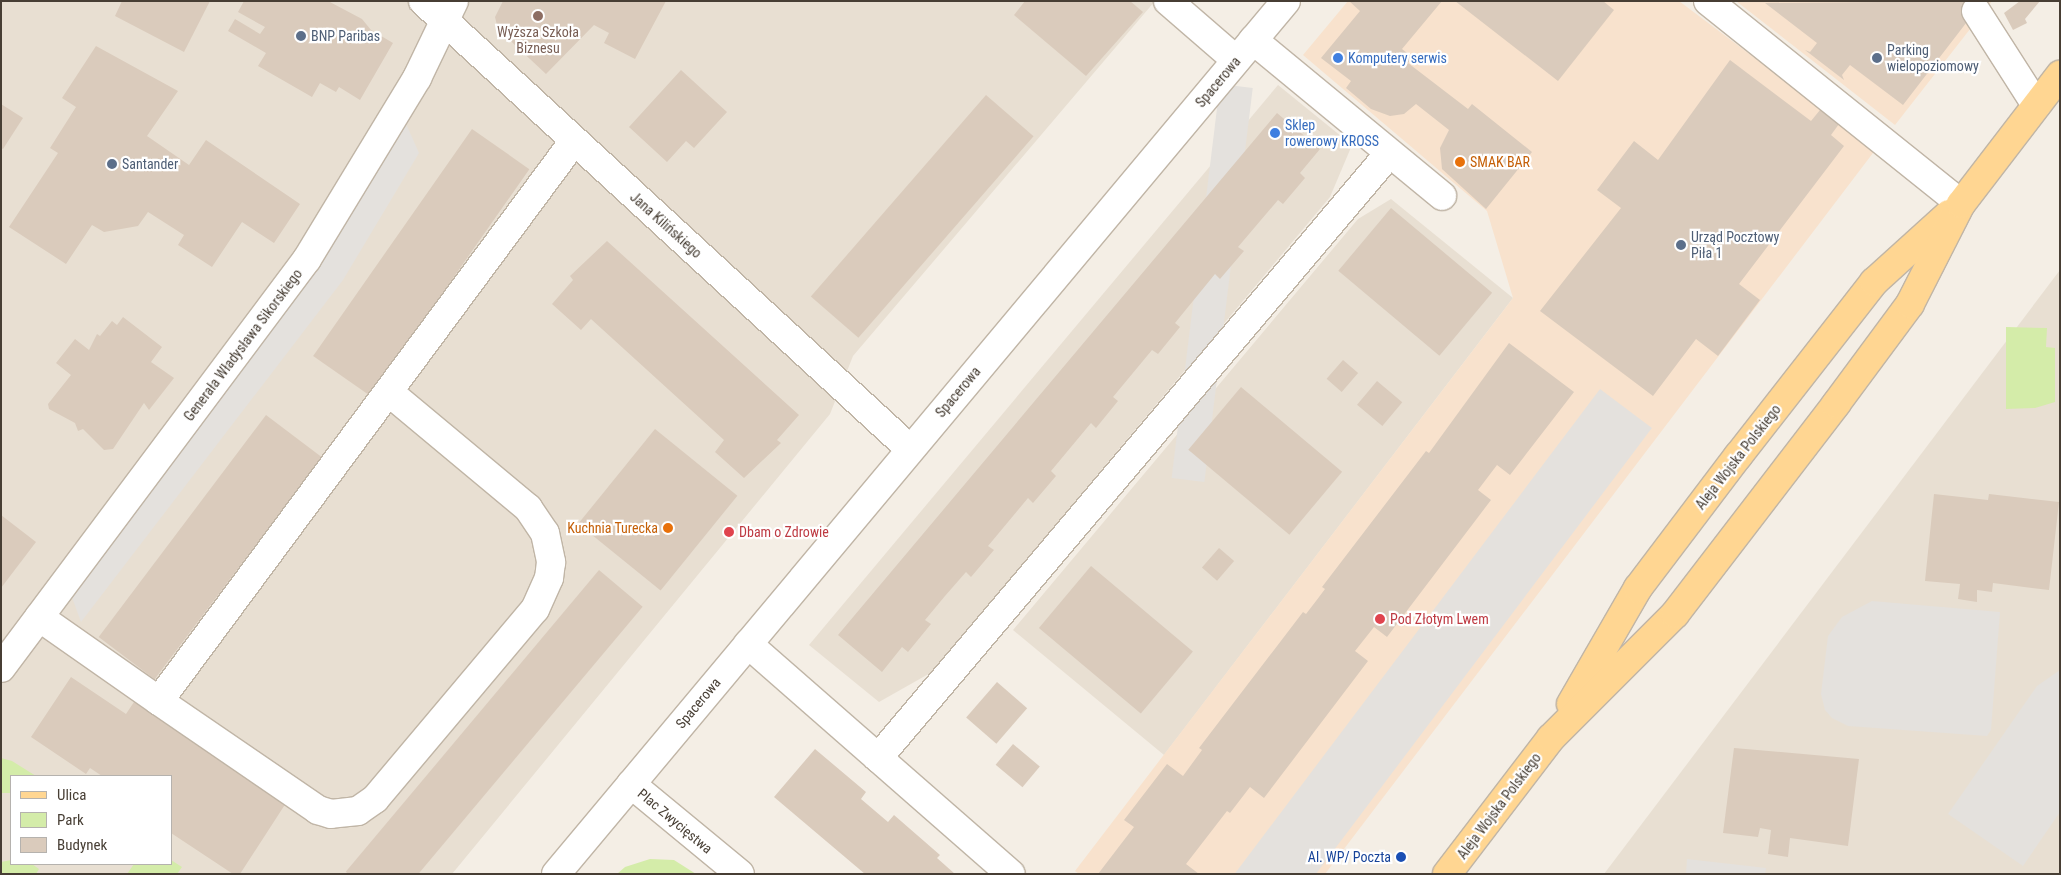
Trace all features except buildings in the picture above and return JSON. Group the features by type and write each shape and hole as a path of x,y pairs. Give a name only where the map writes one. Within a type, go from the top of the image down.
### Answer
{"main road":[{"name":"Aleja Wojska Polskiego","path":"1551,738 1675,614 1910,304 1961,204 2060,75"},
{"name":"Aleja Wojska Polskiego","path":"1447,874 1551,738 1638,588 1738,456 1874,282 1961,204"}],"street":[{"name":"Jana Kilińskiego","path":"423,1 449,12 574,141 910,449"},
{"path":"1168,1 1244,50 1442,196"},
{"name":"Spacerowa","path":"630,784 1286,1"},
{"path":"1712,2 1961,204"},
{"path":"1976,11 2036,105"},
{"name":"Generała Władysława Sikorskiego","path":"1,668 307,258 417,78 449,12"},
{"path":"159,701 390,393 574,141"},
{"path":"878,758 1388,155"},
{"path":"39,617 318,810 349,814 374,800 535,609 543,596 551,562 545,533 538,520 390,393"},
{"path":"748,644 1011,874"},
{"name":"Plac Zwycięstwa","path":"556,874 630,784 740,874"}],"shaded area":[{"path":"1,1 1155,1 853,356 830,414 452,874 1,874"},
{"path":"1348,1 1679,1 1876,149 1325,874 1079,874 1075,871 1513,298 1487,211 1303,55"},
{"name":"Parking wielopoziomowy","path":"1736,1 1992,1 1895,125"},
{"path":"1220,84 1253,88 1204,482 1172,478"},
{"path":"1278,85 1352,145 1330,197 932,672 879,702 809,645"},
{"path":"399,108 419,153 343,280 81,622 66,581"},
{"path":"1391,199 1513,298 1164,755 1013,630 1358,219"},
{"path":"2060,270 2060,874 1604,874"},
{"path":"1600,389 1652,428 1316,874 1235,874"},
{"path":"1872,601 2000,612 1991,730 1987,736 1848,726 1832,718 1825,710 1821,694 1828,636 1842,617"},
{"path":"2060,670 2060,812 2023,866 1948,814 2037,686"},
{"path":"1687,859 1766,868 1765,874 1686,874"}],"green space":[{"path":"2006,327 2047,328 2046,347 2055,348 2055,402 2035,408 2006,409"},
{"path":"1,758 12,761 34,775 10,775 10,793 1,793"},
{"path":"650,859 674,860 696,874 617,874 625,867"},
{"path":"10,860 10,865 33,865 39,869 36,874 1,874 1,862"},
{"path":"172,861 182,867 177,874 127,874 133,865 172,865"}],"place":[{"name":"Wyższa Szkoła Biznesu","path":"538,16"},
{"name":"BNP Paribas","path":"301,36"},
{"name":"Komputery serwis","path":"1338,58"},
{"name":"Parking wielopoziomowy","path":"1877,58"},
{"name":"Sklep rowerowy KROSS","path":"1275,133"},
{"name":"SMAK BAR","path":"1460,162"},
{"name":"Santander","path":"112,164"},
{"name":"Urząd Pocztowy Piła 1","path":"1681,245"},
{"name":"Kuchnia Turecka","path":"668,528"},
{"name":"Dbam o Zdrowie","path":"729,532"},
{"name":"Pod Złotym Lwem","path":"1380,619"},
{"name":"Al. WP/ Poczta","path":"1401,857"}]}
